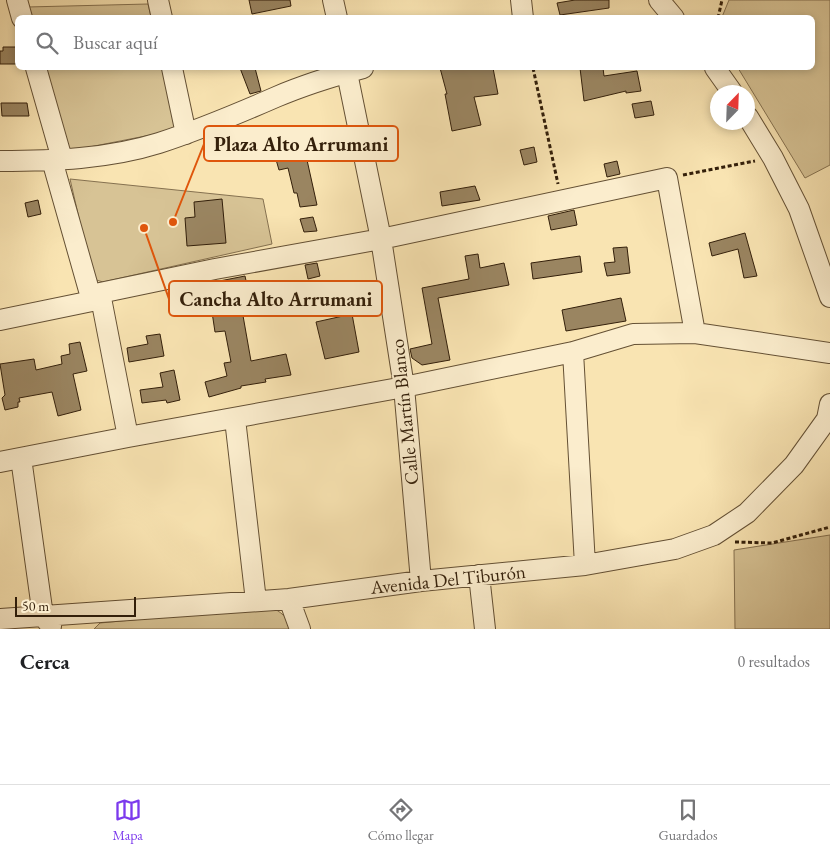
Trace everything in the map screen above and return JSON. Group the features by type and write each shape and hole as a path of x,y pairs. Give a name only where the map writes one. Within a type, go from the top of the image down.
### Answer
{"street":[{"path":"17,0 21,15"},
{"path":"158,0 161,15"},
{"path":"333,0 336,15"},
{"path":"521,0 523,15"},
{"path":"659,0 672,15"},
{"path":"36,70 57,160 96,297 128,437"},
{"path":"172,70 186,134"},
{"path":"0,161 96,157 157,144 226,120 277,97 349,70"},
{"name":"Calle Martín Blanco","path":"352,70 382,239 404,387 421,581"},
{"path":"716,70 727,85"},
{"path":"755,128 773,158 799,209 830,297"},
{"path":"0,320 215,269 382,239 668,178 695,333"},
{"path":"0,462 404,387 573,352 632,334 695,333 830,353"},
{"path":"573,352 585,564"},
{"name":"Avenida Del Tiburón","path":"0,619 49,623 288,599 421,581 585,564 676,548 714,535 747,513 794,466 826,419 830,404"},
{"path":"235,419 256,601"},
{"path":"21,458 49,623"},
{"path":"479,576 485,629"},
{"path":"288,599 300,629"}],"path":[{"path":"719,15 722,0"},
{"path":"533,70 562,200"},
{"path":"668,178 773,158"},
{"path":"714,535 728,542 772,543 830,527"}],"shaded area":[{"path":"729,0 830,0 830,165 805,178 755,96 755,85 748,85 739,70 815,70 815,15 723,15"},
{"path":"148,4 151,15 29,15 27,7"},
{"path":"43,70 162,70 176,130 64,152"},
{"path":"70,179 263,199 272,244 103,282 93,279"},
{"path":"830,535 830,629 735,629 734,550"},
{"path":"270,607 284,615 291,629 94,629 100,623"}],"building":[{"path":"249,0 290,0 291,6 252,14"},
{"path":"575,0 609,0 609,8 560,15 557,3"},
{"path":"3,47 15,47 15,64 0,64 0,51 3,51"},
{"path":"241,70 256,70 261,91 250,94"},
{"path":"441,70 493,70 498,94 474,97 481,125 452,131 445,94 447,94"},
{"path":"580,70 603,70 604,76 637,71 641,91 626,93 626,91 584,101"},
{"path":"651,101 654,115 635,118 632,104"},
{"path":"1,103 27,103 29,116 2,116"},
{"path":"534,147 537,162 524,165 520,150"},
{"path":"305,151 317,205 300,207 297,193 294,193 288,168 279,170 275,156"},
{"path":"617,161 620,174 607,177 604,164"},
{"path":"475,186 480,200 442,206 440,192"},
{"path":"222,199 226,243 187,246 185,218 195,217 194,202"},
{"path":"38,200 41,214 28,217 25,203"},
{"path":"574,210 577,225 551,230 548,216"},
{"path":"313,217 317,231 304,232 300,219"},
{"path":"745,233 757,276 744,278 738,249 712,256 709,243"},
{"path":"627,247 630,273 607,276 604,263 615,262 613,248"},
{"path":"478,254 480,268 504,263 509,285 438,298 450,360 422,365 412,358 410,349 432,344 422,288 469,279 465,256"},
{"path":"580,256 582,272 533,279 531,263"},
{"path":"317,263 320,276 308,279 305,265"},
{"path":"245,276 252,308 242,310 251,361 286,354 291,375 265,379 266,382 241,386 241,388 209,397 205,382 227,376 224,363 231,362 225,331 215,332 212,312 205,298 192,302 189,287"},
{"path":"621,298 626,321 566,331 562,310"},
{"path":"352,314 359,352 325,359 316,322"},
{"path":"160,334 164,356 129,362 127,348 148,344 146,336"},
{"path":"80,342 87,371 73,374 81,410 58,416 52,392 19,398 18,407 5,410 2,398 5,395 0,364 34,359 36,370 62,364 61,356 70,354 69,344"},
{"path":"174,370 180,400 167,403 166,400 142,403 140,390 163,387 160,373"}],"place":[{"name":"Plaza Alto Arrumani","path":"173,222"},
{"name":"Cancha Alto Arrumani","path":"144,228"}]}
